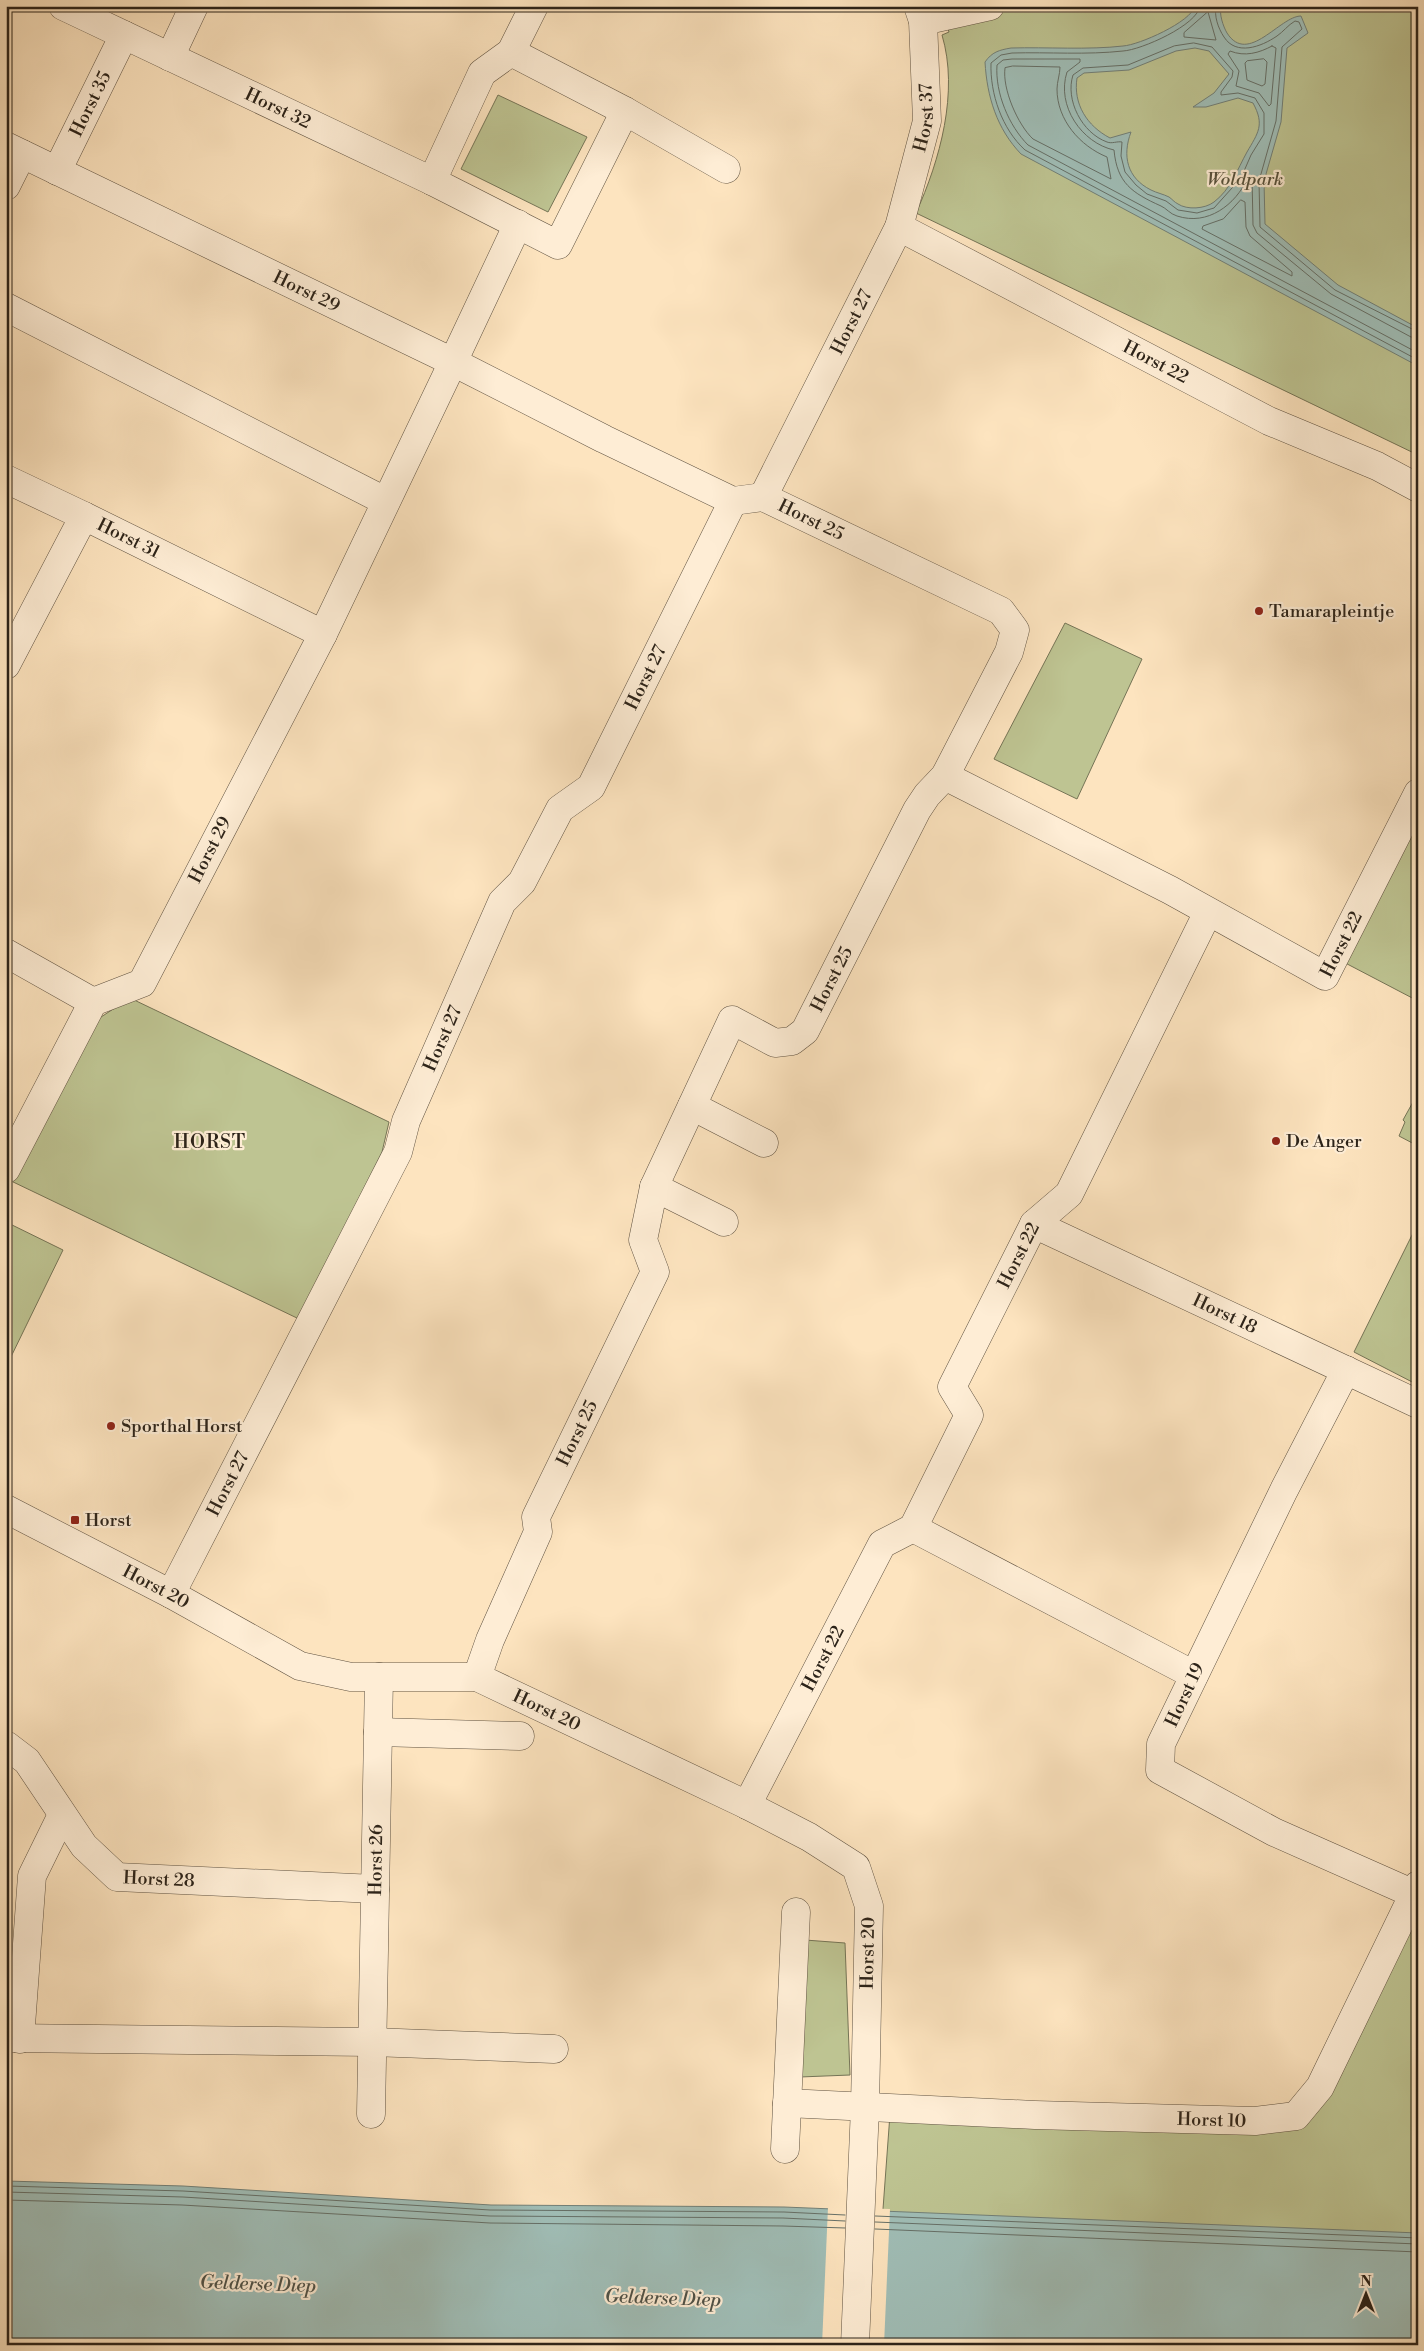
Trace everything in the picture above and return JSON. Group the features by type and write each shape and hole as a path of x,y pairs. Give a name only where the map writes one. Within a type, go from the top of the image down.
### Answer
{"street":[{"name":"Horst 32","path":"63,6 432,181 558,245 626,111"},
{"path":"170,57 194,6"},
{"path":"432,181 482,73 511,52 534,6"},
{"path":"921,14 990,6"},
{"name":"Horst 37","path":"899,226 927,121 921,14"},
{"name":"Horst 35","path":"57,171 124,35"},
{"path":"511,52 626,111 726,169"},
{"path":"6,186 14,150"},
{"name":"Horst 29","path":"14,150 452,362 323,634 142,983 93,1002"},
{"path":"518,224 452,362 604,439 733,501"},
{"name":"Horst 22","path":"899,226 1269,421 1377,466 1418,488"},
{"name":"Horst 27","path":"763,497 899,226"},
{"path":"6,308 386,501"},
{"path":"6,479 84,516"},
{"name":"Horst 25","path":"477,1677 490,1640 538,1532 536,1517 655,1272 643,1240 654,1187 732,1020 774,1043 792,1041 805,1031 917,810 927,795 946,776 1009,652 1015,630 1001,611 763,497 733,501"},
{"name":"Horst 27","path":"171,1594 398,1152 406,1122 502,902 522,882 560,809 591,787 733,501"},
{"name":"Horst 31","path":"6,665 84,516 323,634"},
{"name":"Horst 22","path":"946,776 1170,890 1325,976 1418,793"},
{"name":"Horst 22","path":"747,1805 882,1544 913,1528 969,1415 952,1387 1034,1224 1069,1194 1208,912"},
{"path":"6,953 93,1002 6,1169"},
{"path":"692,1106 764,1143"},
{"path":"654,1187 724,1222"},
{"name":"Horst 18","path":"1034,1224 1418,1404"},
{"name":"Horst 19","path":"1346,1370 1284,1490 1161,1744 1160,1770 1274,1832 1416,1890"},
{"name":"Horst 20","path":"6,1510 171,1594 300,1666 351,1677 477,1677 747,1805 809,1837 856,1867 870,1906 865,2107 855,2345"},
{"path":"913,1528 1194,1675"},
{"name":"Horst 26","path":"371,2114 380,1677"},
{"name":"Horst 20","path":"378,1732 520,1736"},
{"name":"Horst 28","path":"6,1745 27,1761 84,1846 117,1876 376,1888"},
{"path":"62,1814 32,1876 13,2039 372,2042 554,2049"},
{"name":"Horst 10","path":"865,2107 1255,2121 1296,2116 1320,2086 1416,1890"},
{"path":"786,2149 796,1912"},
{"path":"787,2103 865,2107"}],"green space":[{"name":"Woldpark","path":"941,6 1418,6 1418,455 916,213 933,171 948,102 947,57 942,35 949,32"},
{"path":"498,95 587,137 548,212 461,169"},
{"path":"1065,623 1142,659 1077,799 994,759"},
{"path":"1418,800 1418,1001 1330,955"},
{"path":"130,998 389,1122 382,1152 299,1319 9,1180 98,1019"},
{"path":"1418,1093 1418,1146 1399,1136 1405,1122 1403,1120"},
{"path":"6,1222 63,1250 7,1365 6,1365"},
{"path":"1418,1223 1418,1385 1354,1352"},
{"path":"1418,1900 1418,2345 873,2345 890,2114 1301,2123"},
{"path":"805,1940 845,1943 850,2075 800,2077"}],"water":[{"path":"1195,6 1221,6 1222,20 1227,33 1235,42 1244,44 1254,42 1293,18 1301,16 1308,33 1287,48 1281,122 1264,181 1265,224 1338,285 1418,328 1418,366 1021,154 1006,134 995,112 988,88 985,62 993,54 1011,48 1096,48 1131,45 1164,32 1191,12","holes":["1195,48 1209,51 1229,74 1214,93 1193,107 1206,107 1238,98 1253,103 1259,117 1259,129 1233,179 1220,197 1210,204 1191,208 1182,206 1169,197 1151,190 1136,179 1127,158 1128,141 1131,132 1110,138 1088,121 1077,97 1077,78 1084,73 1129,70 1176,51"]},
{"name":"Gelderse Diep","path":"6,2181 183,2186 491,2205 784,2207 1418,2233 1418,2345 6,2345"}],"pier":[{"path":"828,2207 890,2209 884,2345 822,2345"}],"place":[{"name":"Tamarapleintje","path":"1259,611"},
{"name":"De Anger","path":"1276,1141"},
{"name":"Sporthal Horst","path":"111,1426"},
{"name":"Horst","path":"75,1520"}],"district":[{"name":"HORST","path":"210,1142"}]}
